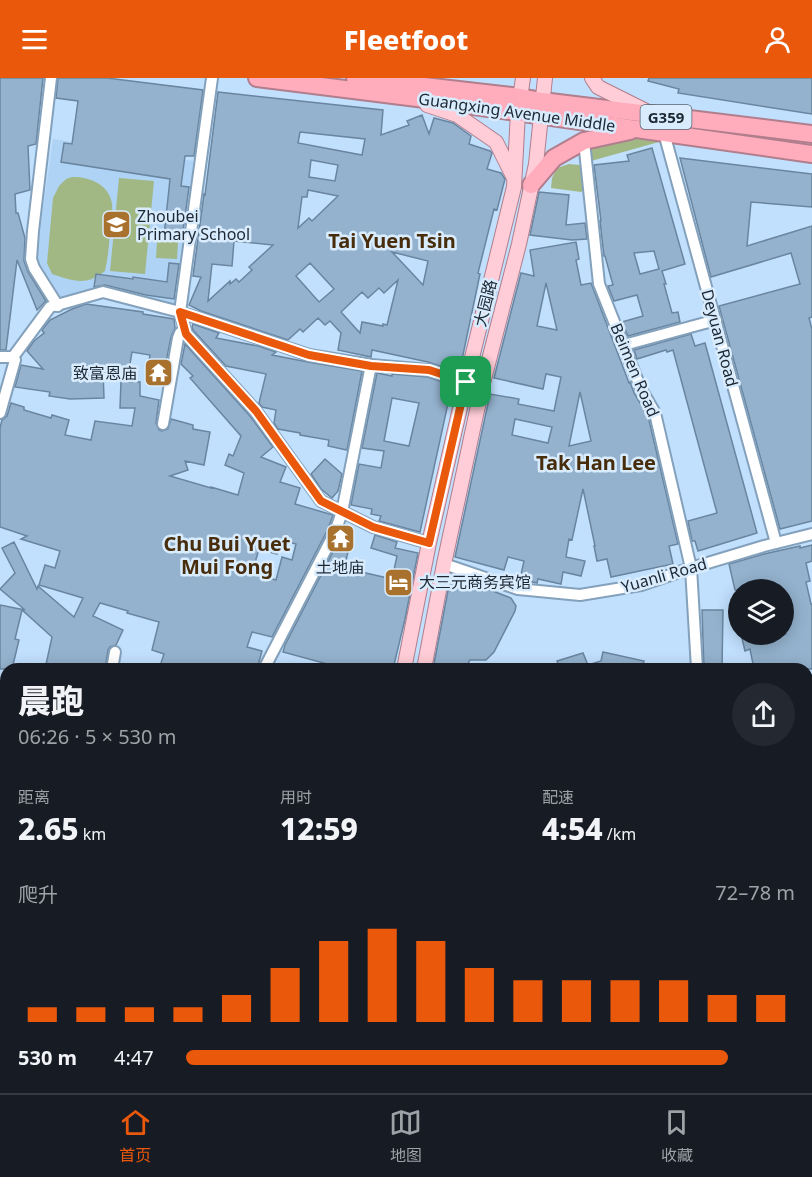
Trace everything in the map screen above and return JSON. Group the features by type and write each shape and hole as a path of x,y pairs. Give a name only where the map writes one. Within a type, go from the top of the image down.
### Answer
{"highway":[{"name":"Guangxing Avenue Middle","path":"257,78 397,89 541,108 656,116 812,134"},
{"name":"Guangxing Avenue Middle","path":"355,78 397,89"},
{"path":"397,89 430,78"},
{"name":"Guangxing Avenue Middle","path":"541,108 640,129 812,154"},
{"path":"531,185 555,158 584,141 640,129"}],"main road":[{"name":"大园路","path":"405,663 429,543 514,187 523,78"},
{"name":"大园路","path":"425,663 482,387 519,244 536,164 545,78"},
{"path":"592,78 598,87 656,116"},
{"path":"397,89 457,115 496,142 514,178"}],"street":[{"path":"51,78 31,259 34,268 58,306"},
{"path":"212,78 180,312 186,334 256,411 321,501 373,527 429,543"},
{"name":"Deyuan Road","path":"664,133 776,543"},
{"name":"Beimen Road","path":"584,141 599,284 641,388 655,413 691,568 698,663"},
{"path":"13,357 50,308 103,292 180,312 309,355 371,366 429,370 466,382"},
{"path":"624,345 716,320"},
{"path":"163,424 178,338 185,330"},
{"path":"0,357 13,357"},
{"path":"0,413 15,360 13,357"},
{"path":"267,663 335,532 342,512 371,366"},
{"name":"Yuanli Road","path":"444,564 518,590 580,595 641,585 691,568 812,534"},
{"path":"113,663 115,652"}],"shaded area":[{"name":"Zhoubei Primary School","path":"53,139 200,162 180,312 103,292 58,306 34,268"}],"green space":[{"path":"640,131 658,135 659,142 591,161 588,144"},
{"path":"569,164 580,165 585,170 586,189 581,192 551,188 552,178 557,168"},
{"path":"72,177 85,178 98,183 107,192 112,204 105,271 94,278 82,281 52,274 47,263 53,198 59,186"},
{"path":"119,178 154,181 145,274 110,271"},
{"path":"157,241 178,242 177,259 156,258"}],"building":[{"path":"0,78 43,78 36,144 28,146 30,190 15,194 16,213 18,213 25,238 24,261 46,301 37,310 17,260 6,350 0,350"},
{"path":"58,78 107,78 203,90 194,156 185,156 181,186 189,187 182,238 164,236 170,179 61,162 64,143 72,144 78,101 56,98"},
{"path":"649,78 812,78 812,114 678,93 679,89 648,81"},
{"path":"218,92 383,110 381,135 409,125 407,121 422,115 429,134 434,118 453,123 471,136 469,144 492,153 487,169 501,173 505,179 497,210 494,209 478,273 480,274 460,369 456,368 455,371 428,362 372,350 371,357 338,350 341,333 330,321 325,325 318,318 303,332 300,329 288,340 189,305 201,277 193,276","holes":["300,132 365,139 362,155 298,143","311,160 338,165 335,181 309,177","308,190 338,196 312,221 309,218 298,228 302,197 307,197","234,241 273,245 249,267 252,270 239,282 236,279 230,284 230,281 208,301 212,264 232,266","392,252 428,261 423,285 409,270","310,263 334,289 319,302 296,276","398,280 387,325 362,322 360,333 341,312 362,292 368,298 379,288 384,293"]},
{"path":"652,148 685,264 662,271 672,313 678,312 680,322 628,336 622,322 643,316 637,295 614,301 608,286 613,285 604,256 594,165 629,161 627,155","holes":["654,251 659,269 640,274 634,253"]},
{"path":"680,158 812,174 812,207 751,202 747,246 812,226 812,317 809,318 812,329 812,521 780,529 719,306 800,284 791,253 711,277"},
{"path":"539,192 569,195 566,225 585,223 587,239 572,240 530,235"},
{"path":"576,242 579,259 576,260 581,285 591,283 629,383 648,416 678,544 669,546 673,564 611,577 607,559 597,561 583,489 566,557 585,561 581,576 563,572 561,584 538,579 537,583 520,579 524,561 508,557 504,570 455,557 490,394 519,399 518,404 554,411 561,377 546,374 543,389 494,378 521,273 534,276 530,250","holes":["546,283 557,330 537,326","580,392 591,441 569,446","515,419 552,427 548,443 512,435"]},
{"path":"169,263 179,264 174,299 105,285 94,287 96,274 167,282"},
{"path":"86,304 174,319 175,328 166,362 164,361 161,379 146,377 150,355 132,352 128,376 103,372 104,398 70,399 49,396 50,392 15,387 21,365 43,369 27,351 44,333 42,330 50,320"},
{"path":"193,324 219,333 216,338 276,352 272,355 362,371 347,450 328,446 329,440 278,429 274,423 276,410 262,407 259,403 266,374 226,366 193,330"},
{"path":"691,334 695,346 705,343 757,533 698,551 695,541 692,541 688,521 717,513 673,350 637,359 634,350"},
{"path":"185,344 250,416 273,447 261,457 286,467 280,482 300,488 295,504 333,515 272,637 252,632 247,647 262,651 259,663 161,663 164,654 152,650 159,622 100,603 93,616 123,630 116,645 108,650 106,663 46,663 52,637 22,610 15,639 19,640 13,663 0,663 0,605 25,610 0,589 15,573 2,548 14,542 37,589 38,586 74,617 83,598 39,585 45,565 55,568 60,551 21,539 27,536 0,527 0,428 11,403 24,407 24,410 51,418 52,415 69,420 65,435 91,440 95,421 132,426 135,408 120,408 121,381 140,382 140,396 159,400 156,423 159,430 168,429 171,419 193,425 193,429 210,432 204,465 185,461 188,470 170,476 238,495 244,473 225,465 229,454 233,456 241,436 190,378 193,376 181,364","holes":["281,540 296,544 292,560 282,557 276,580 252,573 259,549 277,554"]},
{"path":"377,373 392,376 392,374 428,377 452,385 420,532 379,521 381,516 371,514 372,509 351,505 359,464 381,468 384,451 362,448","holes":["392,398 419,403 409,446 384,441"]},
{"path":"325,459 342,474 338,491 332,498 321,489 311,474"},
{"path":"375,535 397,542 395,548 418,553 394,663 324,663 283,652 335,548 348,552 344,568 392,579 397,556 371,548"},
{"path":"812,545 812,561 806,563 810,581 806,582 812,604 812,663 753,663 750,649 745,651 744,645 794,645 794,579 732,579 729,564 800,546 800,548"},
{"path":"451,575 511,598 516,606 515,611 494,652 486,660 470,660 468,663 434,663"},
{"path":"702,610 723,610 722,663 704,663"},
{"path":"603,652 644,661 644,663 594,663 601,661"},
{"path":"583,653 587,663 558,663 557,661"}],"place":[{"name":"Zhoubei Primary School","path":"116,225"},
{"name":"致富恩庙","path":"158,373"},
{"name":"土地庙","path":"340,539"},
{"name":"大三元商务宾馆","path":"398,582"}],"district":[{"name":"Tai Yuen Tsin","path":"392,240"},
{"name":"Tak Han Lee","path":"596,462"},
{"name":"Chu Bui Yuet Mui Fong","path":"227,554"}],"route":[{"path":"180,312 309,355 371,366 429,370 466,382 429,543 373,527 321,501 256,411 186,334 180,312"}]}
